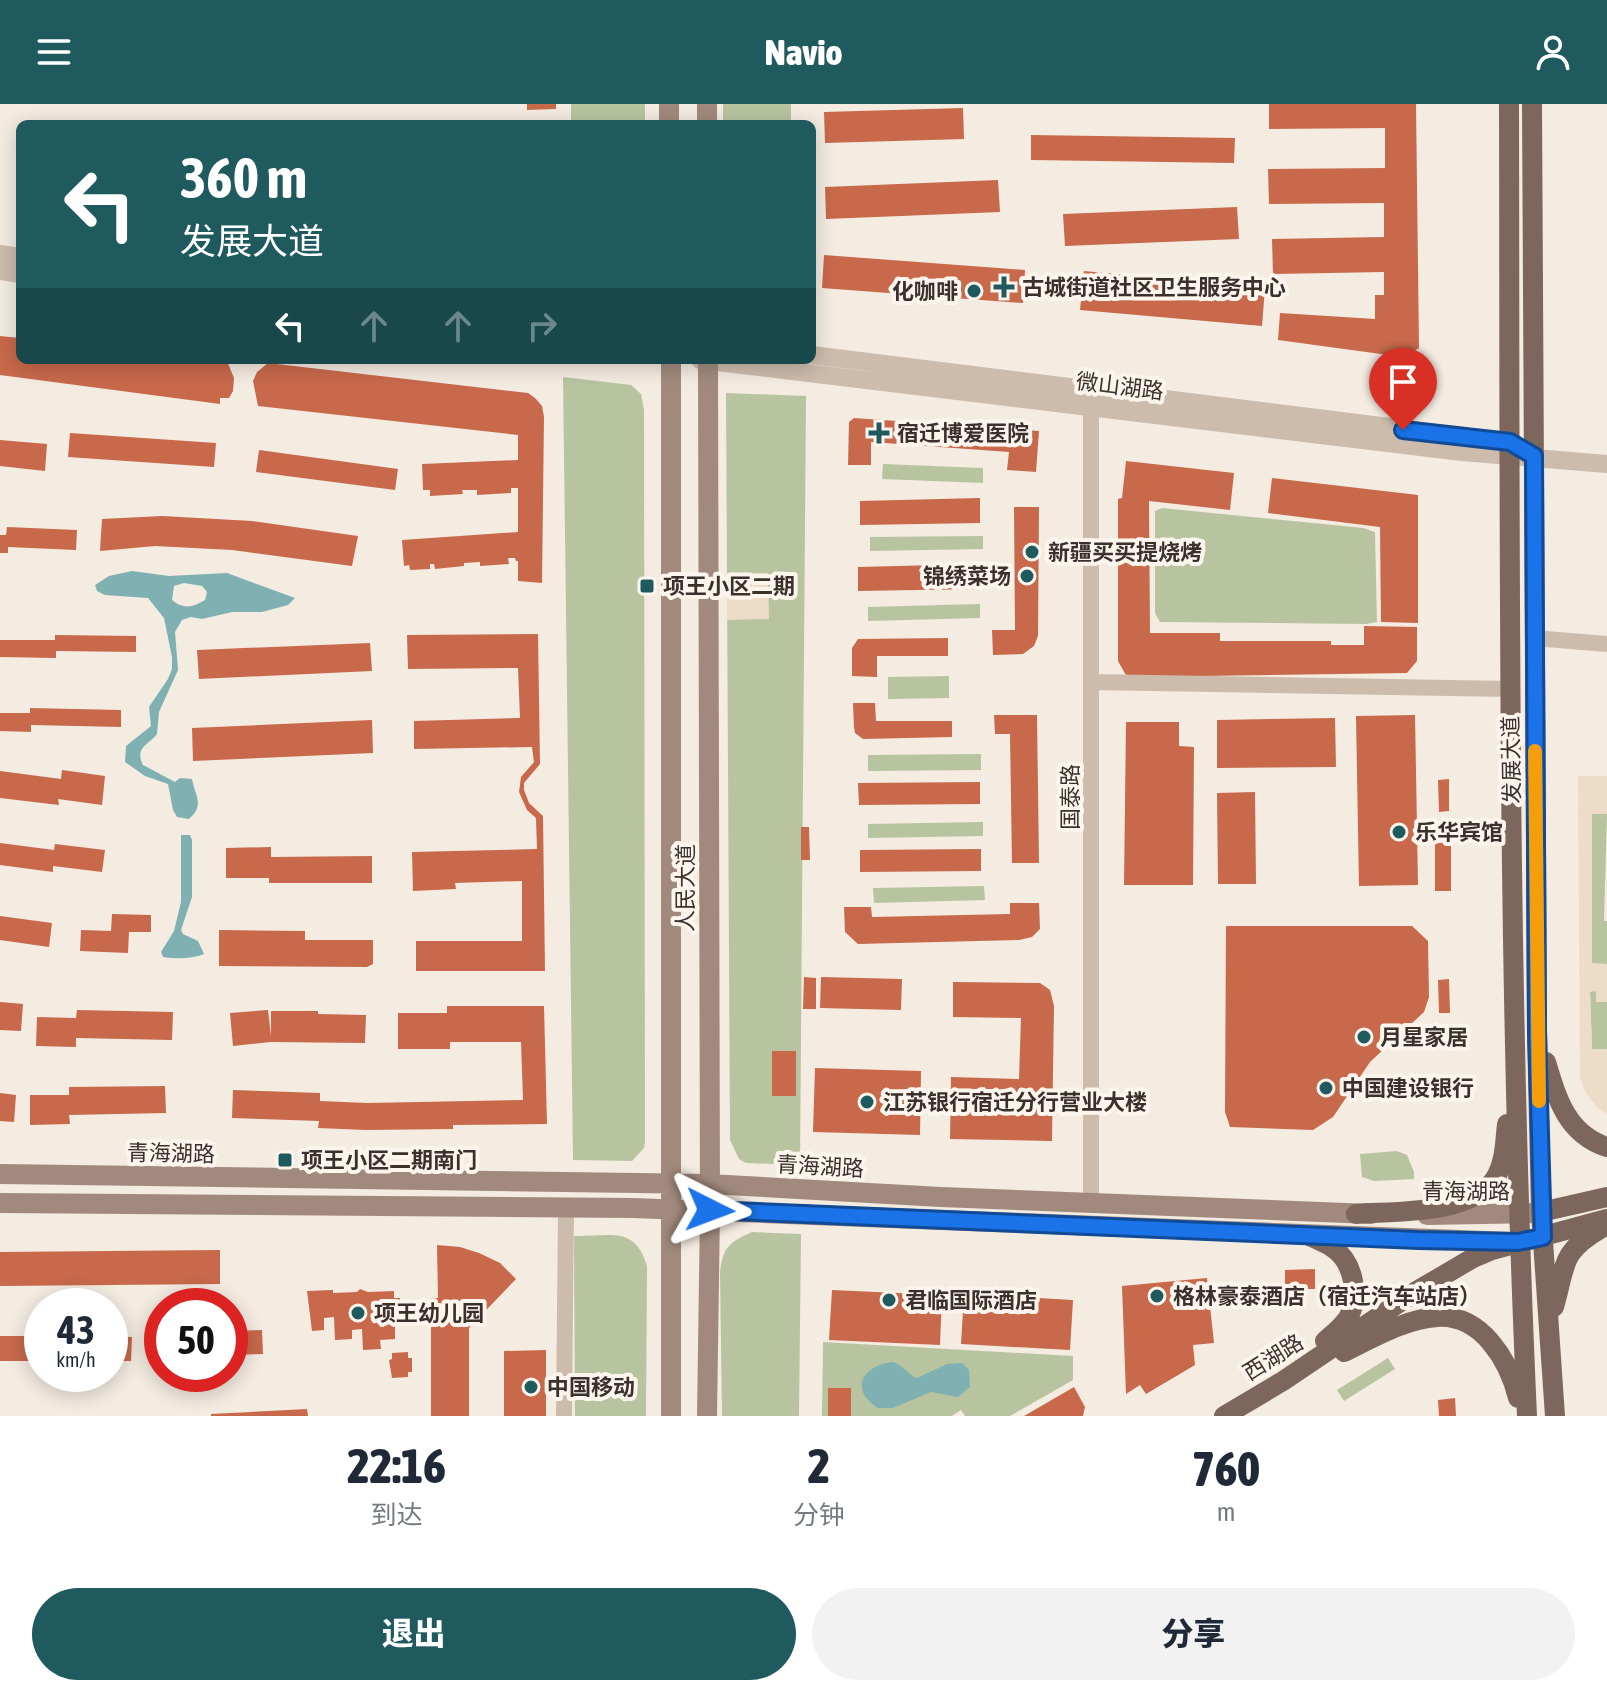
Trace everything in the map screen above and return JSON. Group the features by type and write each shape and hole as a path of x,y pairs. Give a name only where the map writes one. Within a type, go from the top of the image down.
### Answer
{"main road":[{"name":"发展大道","path":"1509,104 1510,689 1518,1242 1524,1416"},
{"name":"发展大道","path":"1532,104 1537,1031 1541,1212 1555,1416"},
{"name":"人民大道","path":"671,364 671,1416"},
{"name":"人民大道","path":"707,1416 710,1210 708,364"},
{"path":"1356,1214 1450,1205 1478,1195 1494,1181 1501,1164 1507,1125 1515,1029"},
{"path":"1537,1031 1556,1095 1570,1122 1584,1137 1607,1147"},
{"name":"青海湖路","path":"0,1174 709,1184 1356,1214 1541,1212"},
{"path":"0,1203 710,1210 1518,1242 1541,1212 1607,1197"},
{"path":"1550,1323 1570,1253 1579,1241 1607,1222"},
{"name":"西湖路","path":"1224,1416 1283,1381 1448,1271 1492,1250 1607,1222"},
{"path":"1283,1381 1345,1322 1354,1303 1353,1282 1345,1258 1333,1247 1310,1236"},
{"path":"1283,1381 1391,1330 1417,1320 1440,1316 1462,1322 1484,1335 1499,1351 1510,1371 1524,1416"}],"street":[{"name":"微山湖路","path":"816,356 1091,398"},
{"name":"微山湖路","path":"748,364 1091,398 1510,448 1534,456 1607,464"},
{"name":"国泰路","path":"1091,398 1091,1204"},
{"path":"1534,638 1607,644"},
{"path":"1092,682 1510,689"},
{"path":"564,1416 566,1207"}],"green space":[{"path":"571,104 645,104 645,120 571,120"},
{"path":"723,104 791,104 791,120 723,120"},
{"path":"563,377 631,385 641,394 644,410 645,1142 644,1148 632,1161 573,1160"},
{"path":"726,393 806,396 800,1165 746,1163 739,1159 730,1140"},
{"path":"883,464 983,468 983,483 882,479"},
{"path":"1162,508 1363,528 1375,532 1377,622 1160,622 1155,613 1155,511"},
{"path":"983,536 983,549 870,551 870,537"},
{"path":"980,604 980,618 868,621 868,607"},
{"path":"949,676 949,698 888,699 888,677"},
{"path":"981,754 981,770 868,771 868,755"},
{"path":"1592,814 1607,814 1604,921 1607,921 1607,964 1592,964"},
{"path":"983,822 983,836 868,838 868,824"},
{"path":"984,886 985,900 874,903 873,888"},
{"path":"1590,991 1596,991 1596,1002 1607,1002 1607,1049 1592,1049"},
{"path":"1397,1151 1407,1155 1414,1179 1374,1181 1362,1177 1360,1154"},
{"path":"752,1232 801,1234 799,1416 722,1416 721,1264 728,1247"},
{"path":"574,1236 620,1236 636,1244 642,1253 647,1266 646,1416 575,1416"},
{"path":"823,1342 1073,1356 1073,1380 1010,1416 965,1416 961,1410 952,1416 822,1416"},
{"path":"1388,1358 1395,1369 1344,1401 1337,1390"}],"shaded area":[{"path":"727,573 768,573 769,619 727,620"},
{"path":"1578,776 1607,776 1607,814 1592,814 1592,963 1607,964 1607,1002 1596,1002 1596,991 1590,992 1592,1049 1607,1049 1607,1114 1586,1093 1580,1078"}],"water":[{"path":"132,571 169,576 227,573 295,598 288,605 262,612 232,612 202,619 191,617 182,620 175,632 178,670 159,712 157,734 140,754 143,765 175,782 180,778 192,779 198,805 189,819 177,817 168,784 145,776 125,762 126,746 151,726 149,707 168,679 172,657 164,618 148,598 105,595 97,591 95,585 109,576","holes":["184,583 202,586 207,592 205,600 201,602 185,606 172,600 174,586"]},
{"path":"181,835 190,835 192,840 192,897 181,930 198,941 204,954 168,958 163,957 161,952 174,931 181,902"},
{"path":"892,1362 917,1378 947,1364 962,1363 969,1370 970,1387 958,1397 931,1392 893,1408 878,1408 864,1394 863,1380 873,1368"}],"building":[{"path":"527,104 556,104 556,109 527,110"},
{"path":"1269,104 1416,104 1419,348 1403,357 1278,340 1280,313 1375,319 1375,295 1384,295 1384,272 1273,274 1272,239 1384,237 1384,203 1269,204 1268,169 1385,168 1385,128 1269,129"},
{"path":"963,108 964,139 825,143 824,112"},
{"path":"1031,135 1235,138 1234,163 1031,160"},
{"path":"998,180 1000,212 826,219 825,187"},
{"path":"1237,207 1239,239 1065,246 1063,214"},
{"path":"824,255 1025,270 1023,303 822,288"},
{"path":"1084,271 1265,288 1262,326 1080,310"},
{"path":"0,336 16,338 16,364 228,364 234,378 233,391 229,398 220,398 220,404 0,375"},
{"path":"267,364 277,364 528,393 535,398 542,406 544,417 542,583 518,581 518,561 515,558 508,558 509,564 480,566 480,562 464,563 464,566 435,569 434,564 430,564 430,569 410,570 409,565 404,566 402,540 518,532 518,488 511,488 511,493 477,495 477,490 462,490 463,494 430,496 430,490 423,490 422,464 518,460 518,435 258,406 253,381 257,372"},
{"path":"854,418 1039,431 1036,472 1007,470 1009,452 871,442 871,465 848,465 849,422"},
{"path":"70,433 216,443 214,467 68,457"},
{"path":"0,440 47,444 45,471 0,466"},
{"path":"259,450 398,469 395,490 256,472"},
{"path":"1126,461 1234,473 1230,510 1149,501 1150,633 1220,633 1220,641 1331,641 1331,645 1364,645 1364,626 1417,627 1417,661 1407,673 1127,677 1118,661 1118,499 1122,498"},
{"path":"1272,478 1418,495 1418,623 1381,622 1380,527 1268,513"},
{"path":"980,498 980,523 860,525 860,501"},
{"path":"1014,507 1039,507 1038,636 1034,646 1023,654 993,655 992,630 1015,630"},
{"path":"162,516 252,521 358,536 352,566 232,550 155,546 100,551 102,519"},
{"path":"7,527 77,530 76,550 8,547 8,553 0,553 0,535 6,535"},
{"path":"978,564 978,589 858,591 858,567"},
{"path":"538,634 540,764 524,783 524,790 529,803 543,816 545,971 416,971 416,941 522,941 522,881 455,883 456,889 413,891 412,852 537,849 536,818 527,810 519,792 521,777 534,762 532,747 414,749 414,721 520,718 518,668 408,669 407,635"},
{"path":"55,635 136,636 136,652 56,651 56,658 0,657 0,640 55,640"},
{"path":"948,638 948,656 877,656 877,677 852,676 852,648 858,639"},
{"path":"370,643 372,671 199,679 197,650"},
{"path":"853,703 875,703 876,721 952,721 952,737 863,739 855,733"},
{"path":"30,708 121,710 121,727 31,725 31,732 0,731 0,713 30,713"},
{"path":"994,715 1037,715 1039,863 1012,863 1010,734 995,734"},
{"path":"1415,715 1418,885 1359,886 1356,716"},
{"path":"1335,718 1336,767 1217,768 1217,720"},
{"path":"372,720 373,753 193,761 192,728"},
{"path":"1126,722 1179,722 1179,746 1194,747 1193,885 1124,885"},
{"path":"62,770 105,776 102,805 58,799 59,805 0,798 0,771 61,779"},
{"path":"1449,779 1449,811 1439,812 1438,780"},
{"path":"980,782 980,804 859,805 858,783"},
{"path":"1255,792 1256,884 1218,884 1217,793"},
{"path":"801,827 809,827 810,860 801,860"},
{"path":"0,843 54,850 55,844 105,850 102,872 53,866 53,872 0,865"},
{"path":"1435,843 1451,843 1451,891 1435,891"},
{"path":"271,847 271,857 372,856 372,883 269,883 269,878 226,878 226,848"},
{"path":"981,849 981,871 860,872 860,850"},
{"path":"1010,903 1039,903 1040,929 1032,937 1019,940 858,944 845,932 844,907 871,907 872,917 1010,914"},
{"path":"112,914 151,915 151,932 129,932 128,953 80,951 81,930 111,931"},
{"path":"0,916 52,923 49,947 0,940"},
{"path":"1226,926 1412,926 1428,941 1429,997 1424,1012 1370,1062 1333,1117 1313,1130 1230,1127 1225,1112"},
{"path":"219,930 305,931 305,940 373,940 373,964 367,967 219,966"},
{"path":"804,977 816,978 816,1009 803,1009"},
{"path":"821,977 902,979 901,1010 820,1008"},
{"path":"1449,979 1450,1013 1439,1013 1438,980"},
{"path":"953,982 1040,983 1050,990 1054,1006 1052,1141 950,1139 951,1077 1019,1079 1021,1018 953,1017"},
{"path":"0,1002 23,1004 21,1031 0,1030"},
{"path":"447,1006 544,1006 547,1124 366,1130 318,1128 319,1121 232,1118 233,1090 320,1093 320,1101 367,1103 523,1100 521,1042 450,1042 450,1049 398,1049 398,1013 447,1013"},
{"path":"77,1010 173,1012 172,1040 76,1038 76,1047 36,1046 37,1017 76,1018"},
{"path":"268,1010 271,1036 271,1011 366,1015 365,1043 271,1042 233,1046 230,1013"},
{"path":"772,1051 796,1051 796,1096 772,1096"},
{"name":"江苏银行宿迁分行营业大楼","path":"815,1068 921,1071 920,1135 813,1132"},
{"path":"165,1086 166,1113 69,1115 70,1124 30,1125 30,1095 69,1095 69,1087"},
{"path":"0,1093 16,1095 14,1122 0,1121"},
{"path":"437,1245 479,1253 500,1263 516,1279 469,1328 469,1416 431,1416 431,1298 438,1298"},
{"path":"220,1250 220,1284 0,1286 0,1252"},
{"path":"1315,1269 1315,1289 1285,1289 1285,1270"},
{"path":"1207,1278 1214,1343 1193,1345 1195,1365 1146,1394 1140,1385 1126,1394 1122,1286"},
{"path":"360,1289 368,1292 394,1291 394,1298 400,1298 401,1321 395,1321 395,1339 380,1340 381,1349 363,1350 362,1329 352,1330 352,1339 335,1340 334,1317 324,1318 324,1330 312,1331 307,1291 333,1290 333,1293 357,1292"},
{"path":"832,1290 942,1295 940,1345 829,1340"},
{"path":"964,1294 1073,1300 1070,1350 961,1344"},
{"path":"248,1330 262,1330 263,1354 248,1354"},
{"path":"0,1336 24,1336 24,1361 0,1361"},
{"path":"128,1337 132,1337 131,1361 128,1361"},
{"path":"546,1350 546,1416 504,1416 504,1351"},
{"path":"408,1352 408,1358 412,1358 412,1372 408,1372 408,1377 392,1378 389,1360 392,1353"},
{"path":"1074,1387 1085,1407 1083,1416 1024,1416"},
{"path":"828,1388 851,1388 851,1416 828,1416"},
{"path":"1455,1398 1456,1416 1439,1416 1438,1400"},
{"path":"307,1409 308,1416 211,1416 211,1414"}],"slow traffic":[{"path":"1535,751 1539,1101"}],"place":[{"name":"古城街道社区卫生服务中心","path":"1004,287"},
{"name":"化咖啡","path":"974,291"},
{"name":"宿迁博爱医院","path":"879,433"},
{"name":"新疆买买提烧烤","path":"1032,552"},
{"name":"锦绣菜场","path":"1027,576"},
{"name":"项王小区二期","path":"647,586"},
{"name":"乐华宾馆","path":"1399,832"},
{"name":"月星家居","path":"1364,1037"},
{"name":"中国建设银行","path":"1326,1088"},
{"name":"江苏银行宿迁分行营业大楼","path":"867,1102"},
{"name":"项王小区二期南门","path":"285,1160"},
{"name":"格林豪泰酒店（宿迁汽车站店）","path":"1157,1296"},
{"name":"君临国际酒店","path":"889,1300"},
{"name":"项王幼儿园","path":"358,1313"},
{"name":"中国移动","path":"531,1387"}],"route":[{"path":"710,1210 1418,1240 1518,1242 1543,1237 1537,1031 1534,456 1510,442 1403,430"}]}
